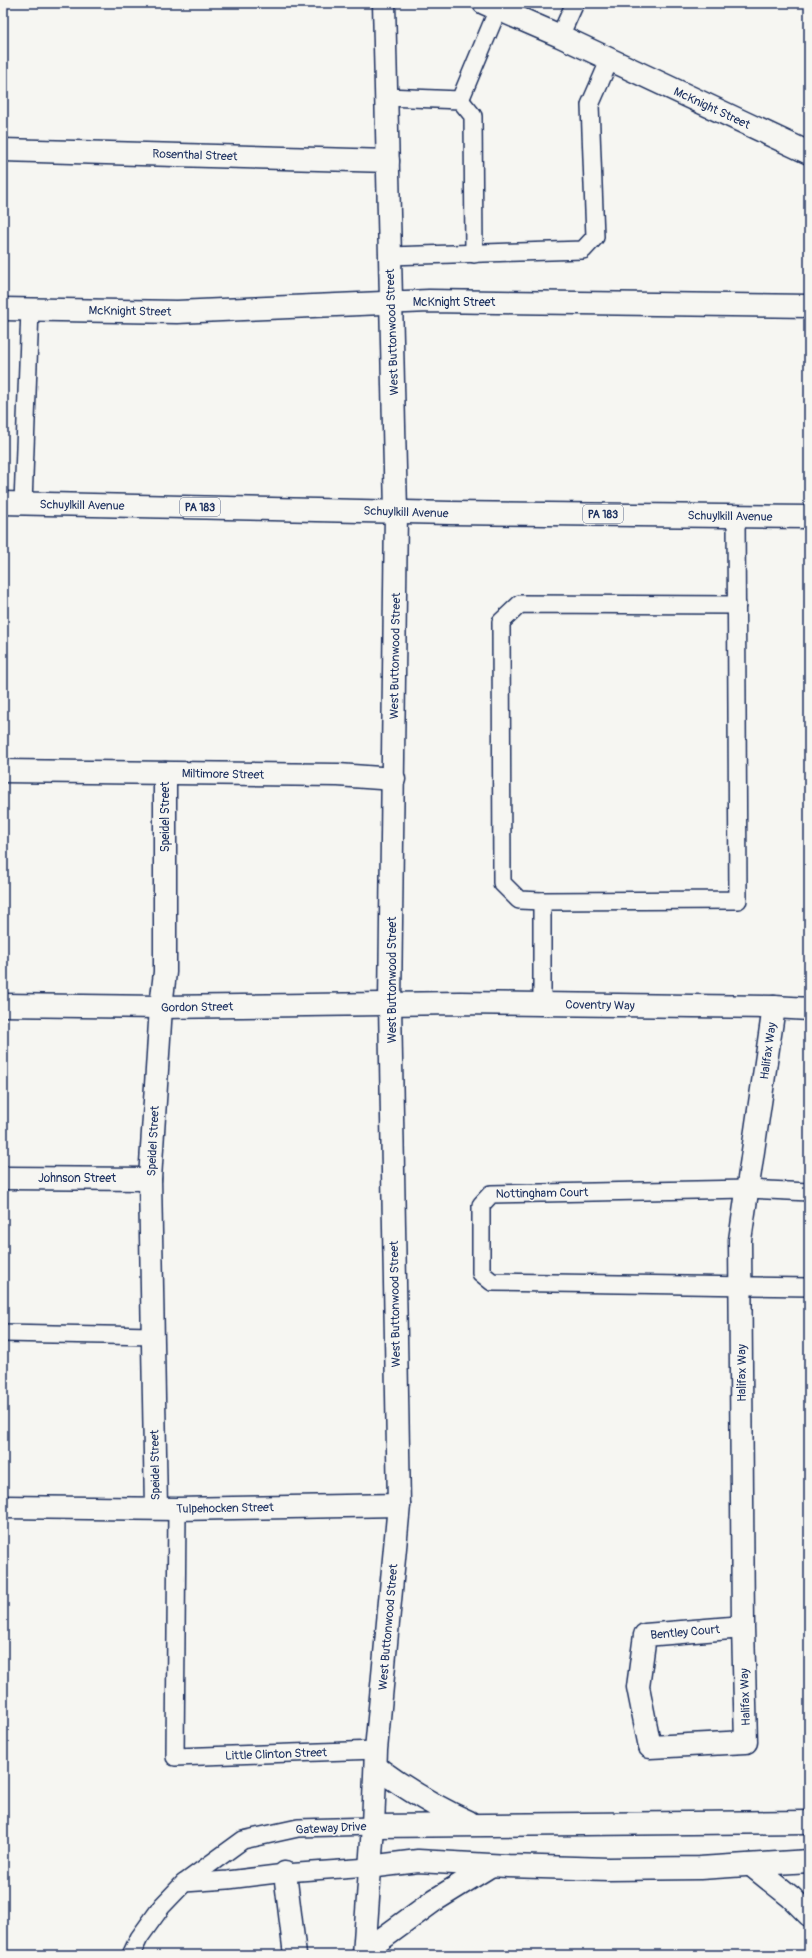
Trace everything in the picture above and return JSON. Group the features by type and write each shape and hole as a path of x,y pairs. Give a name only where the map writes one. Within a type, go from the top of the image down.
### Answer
{"street":[{"name":"West Buttonwood Street","path":"364,1953 376,1758 399,1504 390,1004 394,779 396,512 384,3"},
{"name":"McKnight Street","path":"491,6 610,59 809,153"},
{"name":"Rosenthal Street","path":"3,150 388,161"},
{"name":"McKnight Street","path":"3,308 177,312 429,301 809,306"},
{"name":"Schuylkill Avenue","path":"13,504 396,512 809,517"},
{"name":"Miltimore Street","path":"3,771 338,775 394,779"},
{"name":"Speidel Street","path":"165,773 165,972 161,1008 150,1178 154,1336 166,1508"},
{"name":"Gordon Street","path":"3,1005 161,1008 390,1004"},
{"name":"Coventry Way","path":"390,1004 542,1004 774,1007 809,1009"},
{"name":"Halifax Way","path":"746,1742 743,1627 740,1240 774,1007"},
{"name":"Johnson Street","path":"3,1178 150,1178"},
{"name":"Tulpehocken Street","path":"3,1507 166,1508 399,1504"},
{"name":"Bentley Court","path":"743,1627 645,1634 638,1687 650,1748 746,1742"},
{"path":"376,1758 408,1790 441,1809 476,1825"},
{"path":"373,1826 809,1822"},
{"path":"369,1867 418,1861 490,1866 616,1869 700,1868 809,1861"},
{"path":"750,1865 791,1897 809,1915"},
{"path":"364,1953 435,1900 490,1866"},
{"path":"285,1873 295,1955"}],"lane":[{"path":"560,36 575,3"},
{"path":"460,100 491,6"},
{"path":"390,256 583,250 595,237 590,105 610,59"},
{"path":"386,97 460,100 473,116 474,254"},
{"path":"13,504 30,309"},
{"path":"736,516 737,605 738,900 519,900 502,883 501,622 520,604 737,605"},
{"path":"542,901 542,1004"},
{"path":"748,1189 809,1192"},
{"name":"Nottingham Court","path":"741,1287 492,1282 481,1273 481,1205 491,1194 748,1189"},
{"path":"741,1287 809,1287"},
{"path":"3,1333 154,1336"},
{"name":"Little Clinton Street","path":"166,1508 175,1757 376,1758"},
{"name":"Gateway Drive","path":"131,1955 139,1938 162,1906 184,1883 243,1840 298,1828 373,1826"},
{"path":"184,1883 228,1880 285,1873 369,1867"}]}
